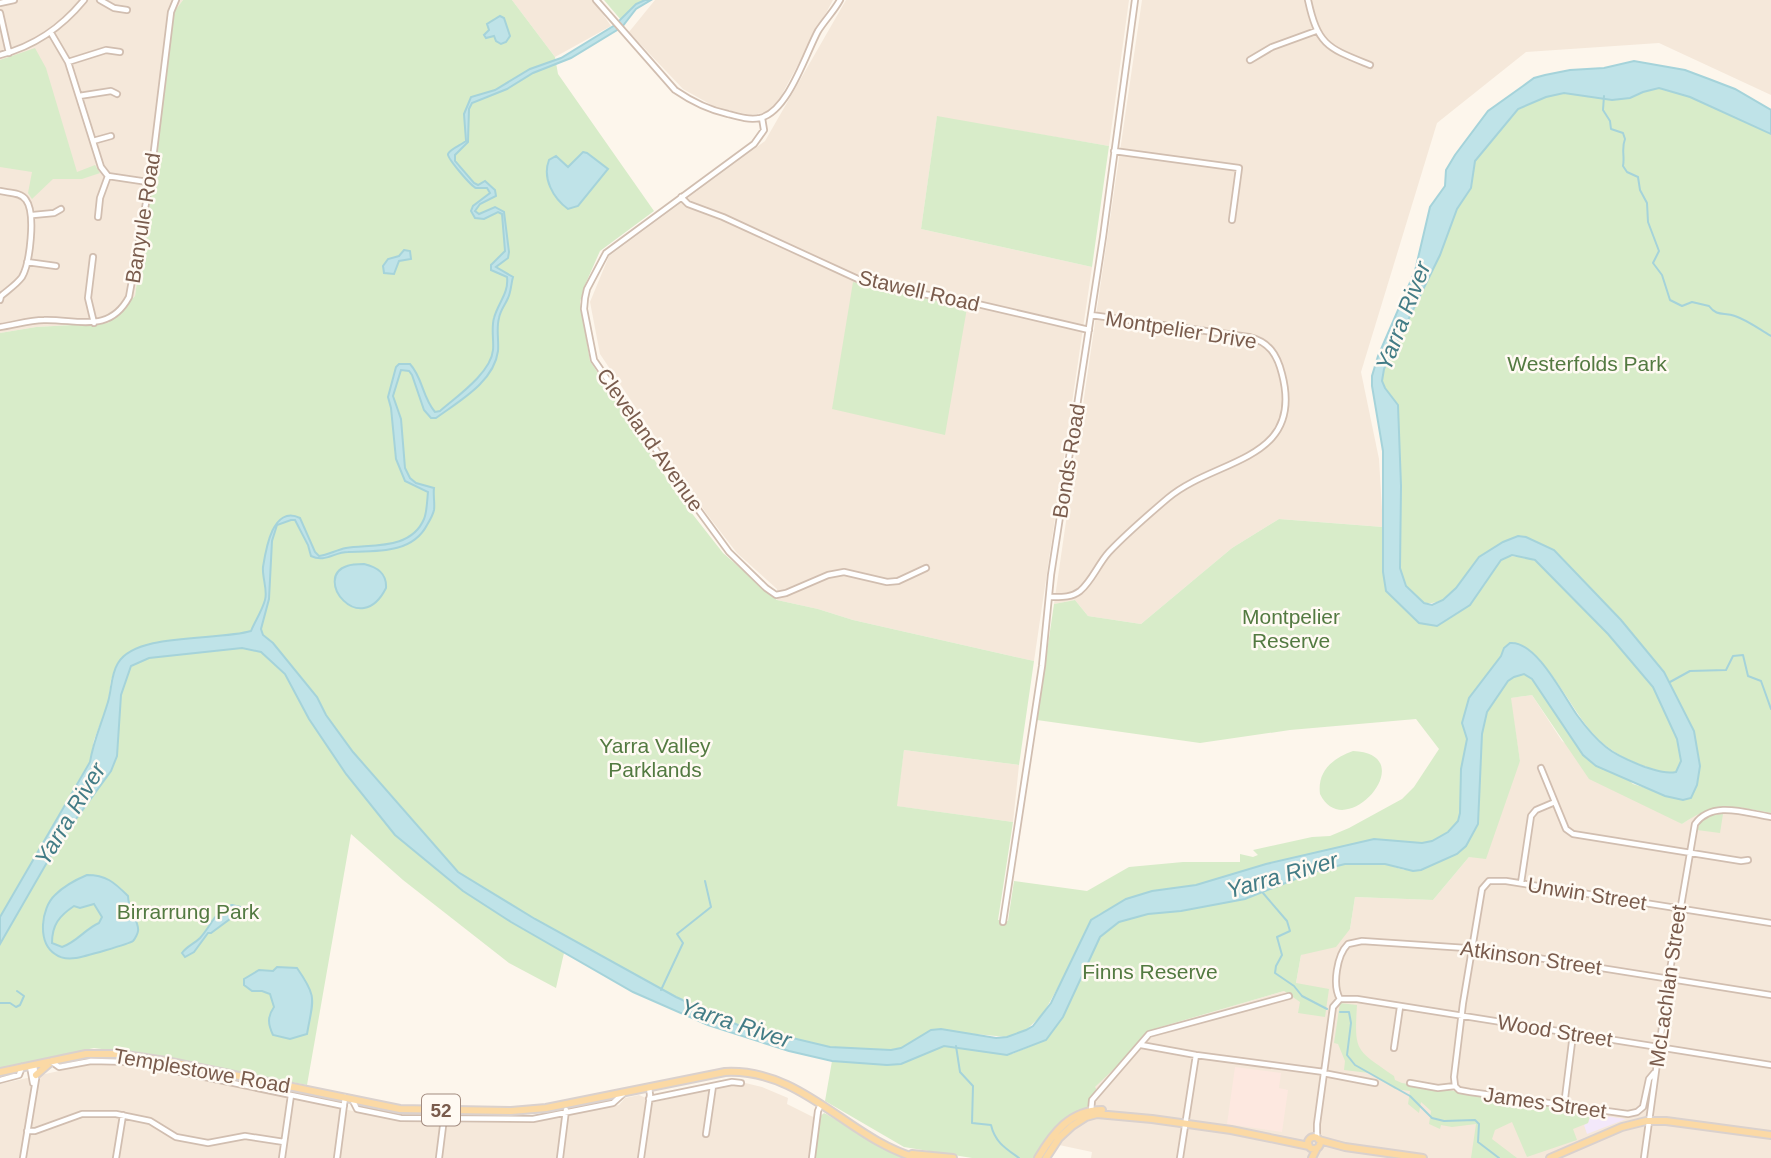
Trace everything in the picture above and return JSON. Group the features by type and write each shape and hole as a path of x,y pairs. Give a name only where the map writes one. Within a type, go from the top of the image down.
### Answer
{"main road":[{"name":"Templestowe Road","path":"0,1072 93,1053 132,1055 400,1109 522,1111 741,1071 771,1077 900,1152 917,1158"},
{"path":"36,1074 52,1061"},
{"path":"1040,1158 1072,1126 1093,1112 1423,1158"},
{"path":"1550,1158 1622,1127 1650,1120 1771,1137"},
{"path":"1311,1158 1314,1143"},
{"name":"Templestowe Road","path":"900,1152 953,1158"}],"street":[{"path":"0,3 14,0"},
{"path":"0,55 32,44 51,33 84,0"},
{"path":"100,0 114,8 127,10"},
{"name":"Banyule Road","path":"94,323 111,317 129,297 151,175 171,12 176,0"},
{"path":"596,0 675,90 687,99 722,113 750,119 762,118"},
{"name":"Cleveland Avenue","path":"840,0 817,32 793,84 777,107 762,118 764,131 754,144 606,253 587,289 584,309 594,360 729,552 766,588 776,594 786,593 828,575 844,572 887,582 898,581 926,568"},
{"name":"Bonds Road","path":"1003,922 1042,666 1049,597 1135,0"},
{"path":"1308,0 1316,31 1323,41 1338,52 1370,65"},
{"path":"0,13 9,53"},
{"path":"1250,60 1272,47 1316,31"},
{"path":"51,33 68,62 101,167 108,176 148,182"},
{"path":"68,62 106,50 120,52"},
{"path":"79,96 111,92 117,94"},
{"path":"93,141 111,136"},
{"path":"1114,151 1239,168 1232,220"},
{"path":"98,217 100,198 108,176"},
{"path":"0,191 20,194 27,200 33,215 27,262 22,277 0,297"},
{"name":"Stawell Road","path":"681,197 688,204 860,280 1089,330"},
{"path":"33,215 54,213 61,209"},
{"path":"0,327 44,320 94,323 88,298 93,257"},
{"path":"27,262 56,266"},
{"name":"Montpelier Drive","path":"1049,597 1067,597 1077,593 1109,553 1176,492 1258,451 1276,433 1286,405 1278,360 1270,347 1260,340 1091,315"},
{"path":"1541,768 1566,829 1573,834 1748,860"},
{"path":"1521,883 1531,816 1536,810 1555,802"},
{"name":"McLachlan Street","path":"1644,1158 1668,979 1695,824 1709,812 1722,810 1771,817"},
{"name":"Unwin Street","path":"1473,948 1482,889 1486,883 1496,880 1771,923"},
{"name":"Atkinson Street","path":"1340,999 1336,988 1341,956 1345,947 1352,942 1473,948 1771,995"},
{"path":"1455,1086 1454,1077 1473,948"},
{"path":"1093,1112 1097,1095 1149,1034 1289,996"},
{"path":"1314,1143 1333,1007 1340,999"},
{"name":"Wood Street","path":"1340,999 1357,999 1771,1065"},
{"path":"1394,1048 1400,1007"},
{"path":"1564,1106 1573,1034"},
{"path":"1141,1045 1375,1083"},
{"path":"1181,1158 1196,1055"},
{"name":"Templestowe Road","path":"52,1061 59,1067 91,1061 132,1062 344,1106"},
{"path":"23,1158 36,1074 29,1066"},
{"path":"29,1066 33,1087"},
{"name":"Templestowe Road","path":"0,1080 19,1075 29,1066"},
{"name":"James Street","path":"1410,1083 1438,1088 1455,1086 1464,1091 1625,1114 1635,1113 1643,1107 1649,1078 1655,1072"},
{"path":"649,1099 732,1082 741,1083"},
{"path":"706,1134 713,1086"},
{"path":"641,1158 649,1099 647,1087"},
{"name":"Templestowe Road","path":"348,1098 357,1109 401,1118 533,1119 616,1102 624,1092"},
{"path":"282,1158 291,1095"},
{"path":"337,1158 344,1106 348,1098"},
{"path":"560,1158 566,1104"},
{"path":"812,1158 818,1118 823,1105"},
{"path":"439,1158 445,1110"},
{"path":"27,1131 35,1131 82,1114 122,1115 153,1122 176,1137 208,1143 245,1136 284,1142"},
{"path":"116,1158 122,1115"}],"shaded area":[{"path":"0,0 183,0 174,13 135,296 108,323 36,327 0,333"},
{"path":"512,0 593,0 611,26 555,57"},
{"path":"655,0 833,0 780,98 768,112 751,115 717,108 683,89 629,32"},
{"path":"846,0 1129,0 1109,146 937,117 921,229 1092,267 1034,661 777,600 777,589 737,553 706,513 600,354 590,302 609,256 765,141"},
{"path":"1142,0 1771,0 1771,95 1659,43 1526,52 1437,123 1361,372 1379,459 1383,527 1279,519 1232,548 1141,624 1088,616 1075,600 1054,604"},
{"path":"1532,695 1562,741 1682,824 1700,812 1725,806 1771,813 1771,1158 1091,1158 1092,1152 1045,1142 1077,1113 1087,1108 1097,1090 1094,1088 1145,1034 1157,1028 1284,991 1325,1016 1296,983 1301,955 1350,929 1355,897 1433,900 1469,857 1520,761 1510,698"},
{"path":"904,750 1019,765 1013,822 896,806"},
{"path":"112,1064 397,1120 438,1123 536,1122 619,1105 625,1098 639,1095 655,1102 741,1082 788,1098 787,1104 819,1119 822,1114 827,1114 903,1158 0,1158 0,1084 86,1065"},
{"path":"1235,1067 1281,1073 1279,1088 1288,1090 1282,1132 1227,1124"},
{"path":"1591,1114 1626,1119 1587,1134 1584,1125 1588,1123"}],"green space":[{"path":"183,0 512,0 555,57 558,74 654,211 600,251 585,285 580,302 590,361 676,493 723,553 777,600 1034,661 1019,765 904,750 897,806 1013,822 998,920 1008,921 1014,881 1087,891 1129,867 1183,862 1240,862 1240,854 1253,857 1258,855 1253,850 1312,837 1330,836 1349,828 1402,799 1414,787 1439,749 1416,719 1290,730 1200,743 1037,720 1054,604 1075,600 1088,616 1141,624 1232,548 1279,519 1383,527 1383,572 1386,591 1419,623 1428,625 1470,605 1488,576 1506,556 1526,557 1541,564 1608,634 1653,687 1677,739 1681,761 1676,773 1664,772 1625,758 1597,738 1543,665 1513,642 1505,647 1469,698 1462,723 1467,739 1461,769 1460,813 1458,821 1448,832 1422,843 1374,839 1266,864 1196,885 1152,891 1099,914 1091,920 1043,1014 1026,1030 1007,1037 931,1030 901,1048 878,1051 830,1047 738,1025 676,997 535,919 458,872 353,752 326,715 317,697 273,643 235,636 160,642 129,652 118,663 111,680 108,703 94,740 90,762 0,917 0,333 36,327 108,323 135,296 174,12"},
{"path":"604,0 645,0 635,5 621,20"},
{"path":"35,48 46,68 77,172 95,165 100,173 82,179 53,179 32,199 28,193 32,172 0,167 0,60"},
{"name":"Westerfolds Park","path":"1678,87 1771,133 1771,813 1735,807 1715,808 1682,824 1589,779 1532,695 1511,698 1520,761 1486,859 1469,857 1433,900 1355,897 1350,929 1336,947 1301,955 1296,983 1329,989 1325,1017 1298,1013 1300,1002 1284,991 1157,1028 1145,1034 1119,1067 1095,1087 1097,1090 1087,1108 1071,1116 1033,1158 972,1158 904,1147 825,1101 832,1061 901,1064 944,1046 1012,1054 1046,1040 1063,1017 1100,937 1119,922 1148,914 1245,899 1313,872 1345,864 1385,864 1404,870 1421,870 1478,824 1482,734 1487,712 1508,681 1519,674 1529,675 1549,703 1633,784 1683,800 1699,758 1693,729 1524,538 1449,597 1440,601 1421,601 1397,581 1379,384 1386,360 1468,164 1495,123 1537,94"},
{"path":"937,116 1109,146 1092,267 921,229"},
{"path":"853,282 967,308 945,435 832,409"},
{"name":"Birrarrung Park","path":"242,648 261,652 285,674 309,719 346,774 463,891 564,953 556,988 509,963 403,880 351,834 307,1085 171,1058 94,1048 0,1068 0,944 57,845 111,771 121,695 131,666 149,658"},
{"path":"1353,751 1373,756 1381,766 1380,780 1372,793 1360,804 1346,810 1332,807 1320,794 1321,779 1333,762"},
{"path":"1723,814 1720,833 1697,830 1702,819"},
{"path":"1340,1003 1357,1005 1356,1033 1360,1048 1394,1076 1395,1080 1591,1112 1588,1123 1573,1129 1577,1140 1527,1157 1512,1122 1495,1130 1492,1139 1517,1158 1471,1158 1476,1124 1452,1127 1441,1125 1440,1129 1429,1124 1431,1111 1421,1102 1419,1113 1408,1104 1410,1091 1395,1089 1369,1073 1344,1070 1345,1061 1338,1044 1334,1043"},
{"path":"824,1113 903,1158 814,1158 820,1117"}],"water":[{"name":"Yarra River","path":"651,0 636,9 622,27 571,58 472,103 469,109 468,142 455,155 455,161 474,183 478,185 485,181 495,190 496,196 480,204 475,211 479,214 495,207 504,212 509,252 508,258 496,267 513,277 509,296 498,322 498,351 495,362 483,381 465,398 436,418 431,418 424,410 412,375 409,371 401,370 393,396 401,419 405,468 416,483 434,488 434,510 427,525 412,541 403,546 381,551 343,552 325,558 311,556 295,520 277,525 272,541 269,599 261,629 263,635 273,643 317,697 326,715 353,752 458,872 535,919 676,997 738,1025 830,1047 891,1050 901,1048 931,1030 941,1029 996,1038 1007,1037 1033,1026 1051,1003 1091,920 1126,899 1152,891 1196,885 1266,864 1374,839 1422,843 1448,832 1458,821 1460,813 1461,769 1467,739 1462,723 1469,698 1510,643 1520,644 1530,650 1548,671 1580,719 1606,747 1645,767 1676,772 1681,761 1677,739 1653,687 1608,634 1535,560 1512,555 1501,560 1470,605 1437,626 1419,623 1386,591 1383,572 1383,451 1372,386 1378,356 1415,271 1430,207 1445,186 1446,170 1455,155 1488,111 1534,78 1634,61 1685,70 1735,89 1771,110 1771,134 1690,97 1659,88 1630,98 1612,100 1564,93 1546,97 1518,109 1475,161 1471,188 1457,209 1440,255 1384,369 1382,381 1398,405 1400,568 1406,586 1424,603 1432,605 1443,600 1456,588 1479,557 1503,542 1518,536 1526,537 1554,550 1621,620 1664,672 1694,731 1700,766 1697,785 1691,798 1683,800 1665,796 1596,766 1583,755 1532,679 1524,674 1514,677 1508,681 1487,712 1482,734 1478,824 1466,846 1457,854 1413,871 1385,864 1345,864 1313,872 1245,899 1148,914 1119,922 1100,937 1063,1017 1046,1040 1007,1055 944,1046 901,1064 832,1061 789,1051 708,1025 633,992 511,922 463,891 395,835 346,774 309,719 285,674 261,652 242,648 149,658 131,666 121,695 117,756 111,771 57,845 0,944 0,917 90,762 109,700 114,673 118,663 128,653 159,642 251,631 265,600 263,567 266,550 272,530 283,518 300,518 319,556 346,548 390,544 410,536 418,529 425,516 428,492 405,481 396,459 388,397 396,367 399,364 410,364 418,375 427,400 435,412 440,411 480,376 491,359 493,322 507,283 507,277 491,270 491,265 505,251 502,214 498,212 484,219 475,218 471,211 473,206 490,193 487,188 473,186 448,154 466,141 464,114 471,97 495,90 530,69 561,58 615,25 636,4"},
{"path":"500,16 504,18 510,36 501,44 494,36 486,38 484,35 489,30 487,24"},
{"path":"583,152 608,169 578,206 568,209 550,187 547,167 549,160 556,156 568,167"},
{"path":"404,250 410,251 411,259 399,261 394,274 384,273 383,266 388,259 399,256"},
{"path":"364,564 380,572 385,578 386,588 375,602 364,608 353,607 337,592 335,581 338,572 347,566"},
{"path":"87,875 105,878 128,896 138,932 133,941 123,945 76,958 62,957 49,949 45,942 44,916 55,895","holes":["94,904 102,917 99,923 67,945 62,947 52,943 57,922 74,906 80,908"]},
{"path":"232,905 240,907 234,916 208,933 194,952 185,957 182,953 200,938 222,910"},
{"path":"277,967 297,968 308,986 312,1006 307,1034 290,1039 273,1035 269,1021 274,1007 270,994 252,991 244,985 244,979 259,970 273,971"}],"waterway":[{"path":"1604,96 1603,110 1610,121 1611,129 1623,133 1625,139 1623,166 1627,172 1638,177 1640,190 1647,203 1648,222 1659,251 1653,263 1662,275 1670,300 1682,306 1692,302 1709,306 1718,313 1744,320 1771,336"},
{"path":"1670,682 1690,671 1726,670 1733,656 1743,655 1748,676 1761,681 1771,709"},
{"path":"661,990 683,943 677,934 711,907 705,881"},
{"name":"Yarra River","path":"1263,893 1287,921 1290,931 1277,937 1282,955 1275,973 1294,986 1302,996 1327,1009"},
{"path":"0,1003 10,1003 16,1007 20,1005 24,996 17,991"},
{"path":"1340,1012 1349,1012 1351,1023 1347,1055 1355,1065 1410,1096 1432,1118 1444,1121 1475,1120 1479,1124 1478,1142 1499,1158"},
{"path":"956,1046 960,1072 973,1086 972,1123 991,1125 998,1140 1019,1158"}],"park label":[{"name":"Montpelier Reserve","path":"1291,629"},
{"name":"Yarra Valley Parklands","path":"655,758"},
{"name":"Finns Reserve","path":"1150,972"}]}
